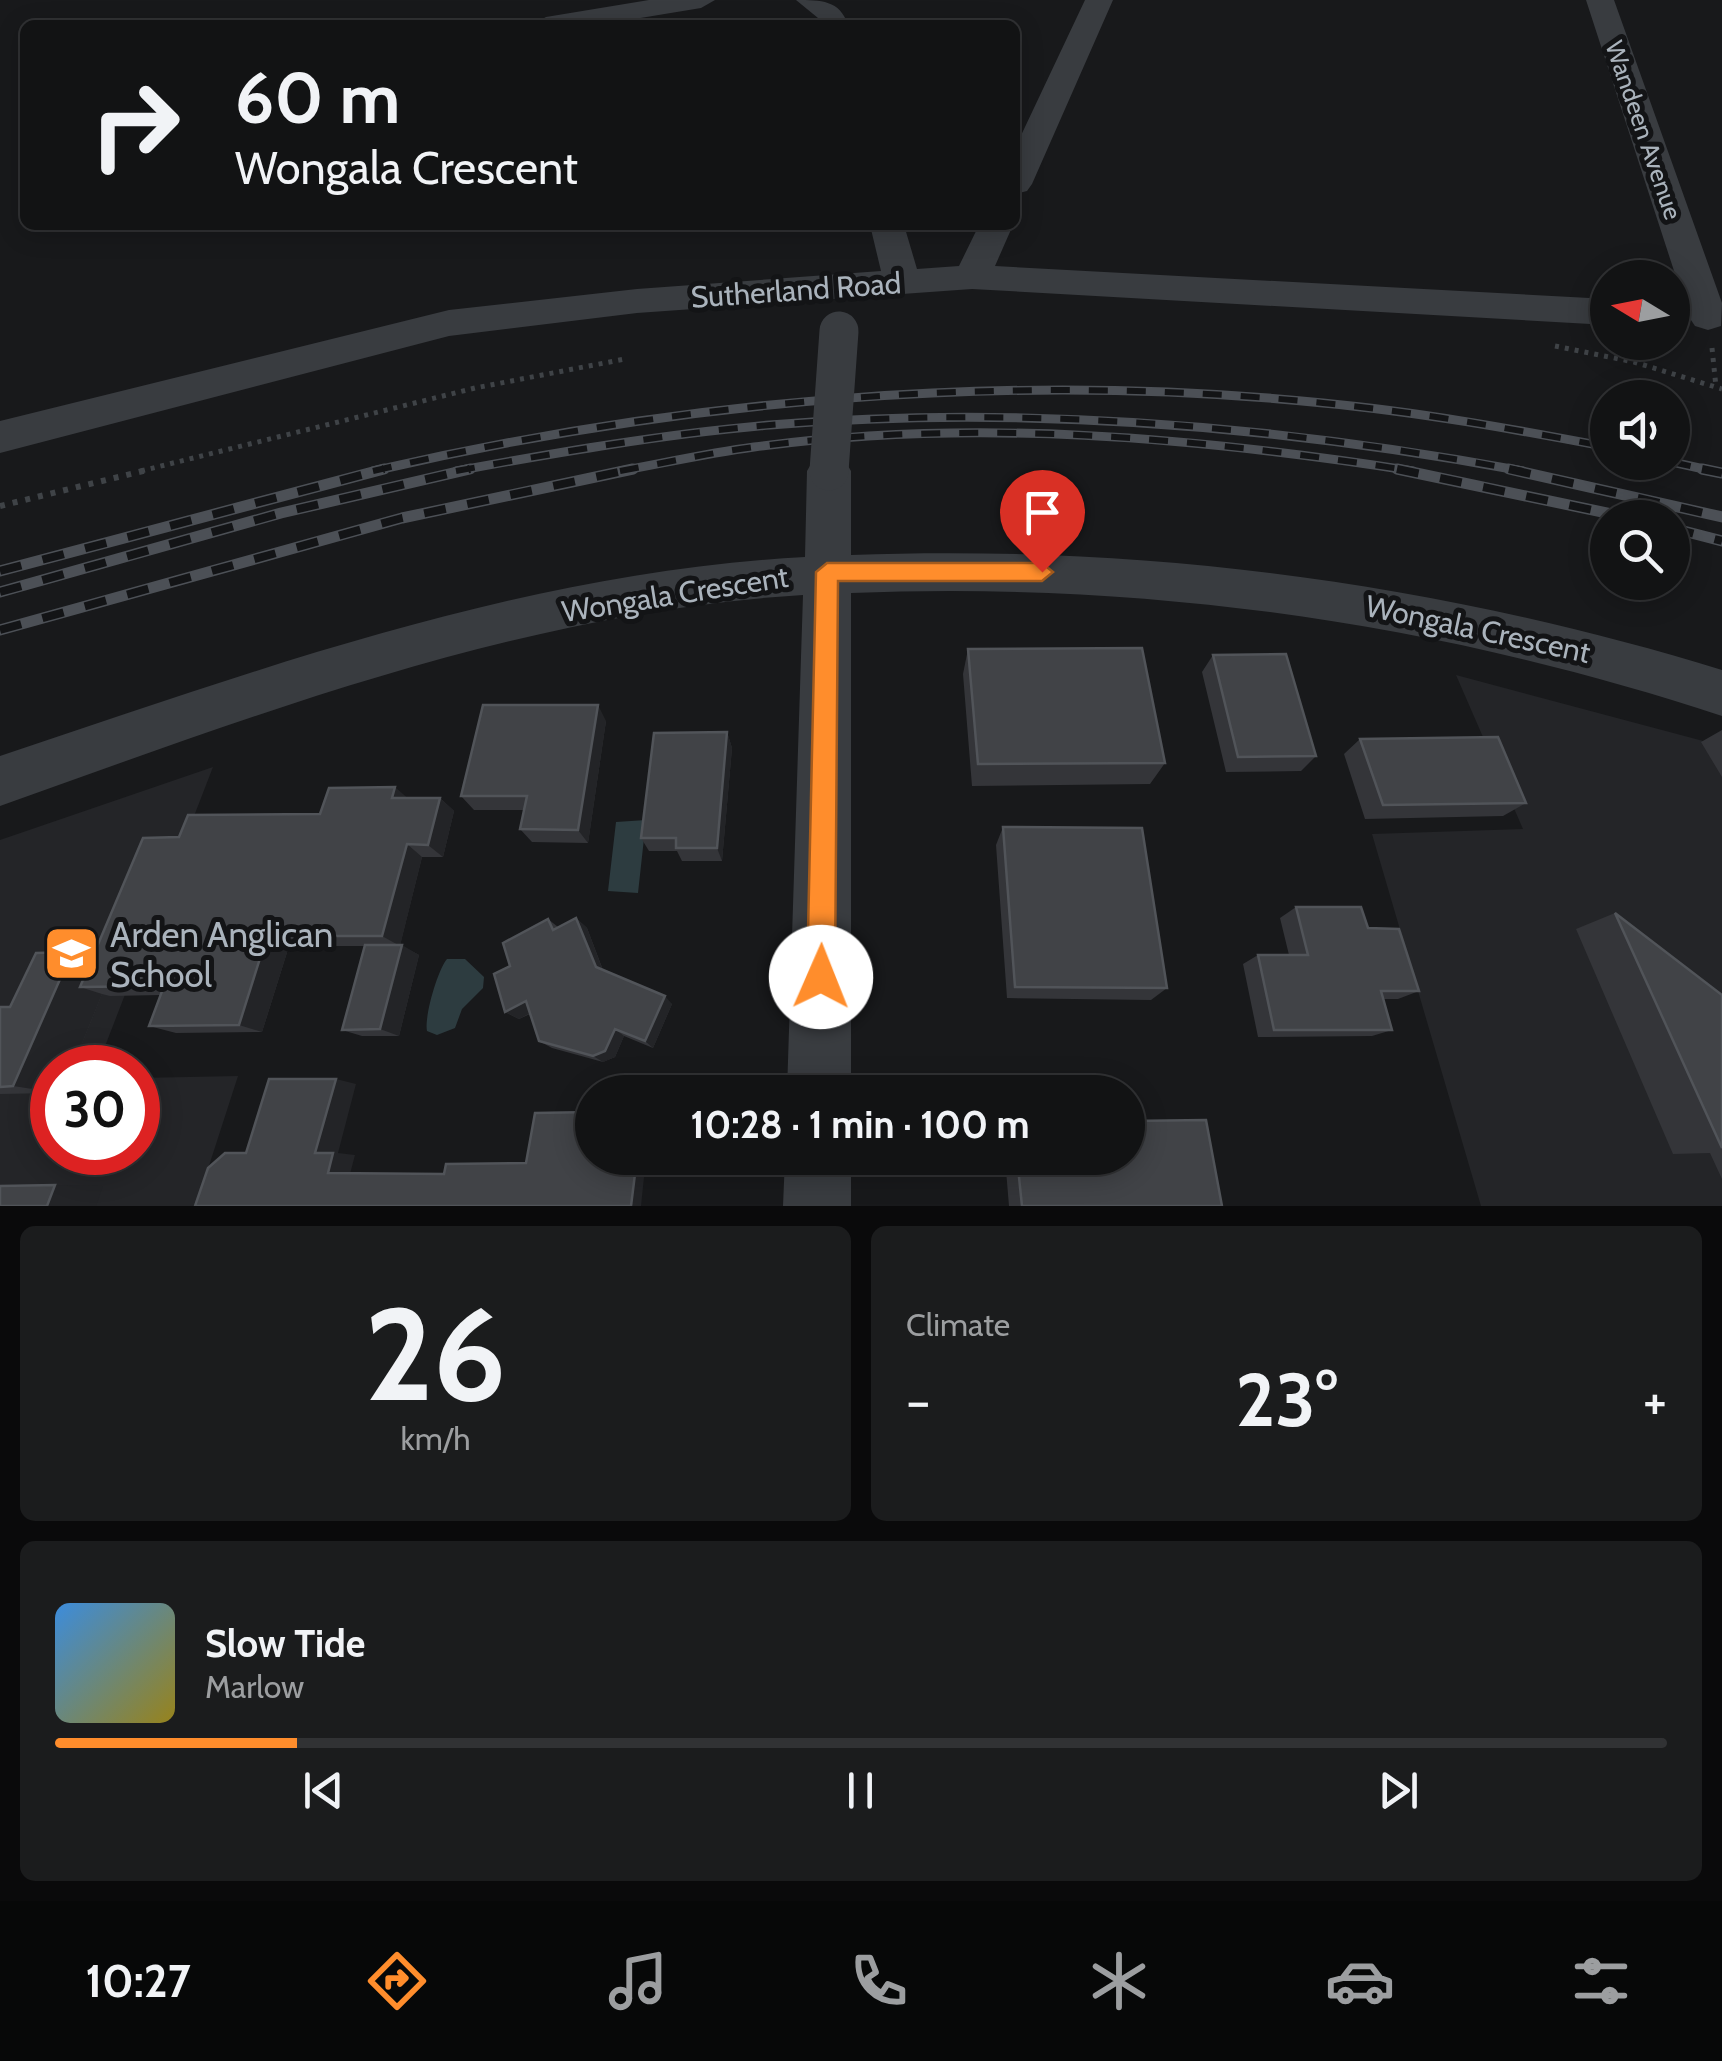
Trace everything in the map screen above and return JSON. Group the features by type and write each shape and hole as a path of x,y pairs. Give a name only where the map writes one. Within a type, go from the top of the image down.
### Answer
{"street":[{"path":"577,20 701,0"},
{"path":"1020,173 1099,0"},
{"name":"Wandeen Avenue","path":"1600,0 1701,317"},
{"path":"888,230 902,282"},
{"path":"972,277 994,230"},
{"name":"Sutherland Road","path":"0,437 449,323 638,301 838,290 972,277 1590,311"},
{"path":"819,1075 829,471 838,290"},
{"name":"Wongala Crescent","path":"0,781 385,654 594,601 827,572 1042,572 1278,590 1476,625 1589,652 1722,693"},
{"path":"817,1206 818,1175"}],"path":[{"path":"0,506 475,388 626,360"}],"shaded area":[{"path":"1456,675 1722,746 1722,1206 1481,1206 1372,834 1523,829"},
{"name":"Arden Anglican School","path":"213,767 106,1045 30,1045 30,1175 160,1175 160,1078 238,1076 196,1206 0,1206 0,840"},
{"path":"646,820 638,893 608,891 616,822"},
{"path":"447,959 465,959 484,977 483,988 462,1009 455,1028 437,1035 427,1031 428,1015 436,982"}],"building":[{"path":"1142,648 1165,763 978,764 968,649"},
{"path":"1286,654 1316,756 1238,757 1213,655"},
{"path":"483,705 598,705 578,830 520,829 527,796 461,796"},
{"path":"727,732 717,848 676,848 676,838 641,838 654,733"},
{"path":"1498,737 1526,803 1383,805 1360,739"},
{"path":"395,787 392,798 440,798 428,845 407,844 382,936 267,936 239,1025 149,1026 164,986 80,987 143,838 179,837 188,815 320,814 329,788"},
{"path":"1003,827 1142,828 1167,988 1015,987"},
{"path":"1296,907 1361,907 1368,928 1399,929 1419,991 1381,991 1392,1030 1274,1030 1258,955 1308,955"},
{"path":"1615,913 1722,995 1722,1148"},
{"path":"576,918 596,967 665,996 645,1041 615,1029 605,1051 593,1056 539,1041 526,1001 505,1012 494,974 510,966 503,943 548,919 553,930"},
{"path":"365,945 402,945 380,1029 342,1030"},
{"path":"72,952 13,1086 0,1087 0,1007 10,1007 36,953"},
{"path":"269,1079 336,1079 315,1153 333,1153 328,1173 444,1174 446,1164 526,1163 535,1113 575,1112 575,1175 635,1175 631,1206 195,1206 208,1168 225,1153 246,1153"},
{"path":"1206,1120 1222,1206 1022,1206 1019,1175 1145,1175 1145,1121"},
{"path":"55,1185 47,1206 0,1206 0,1186"}],"railway":[{"path":"373,471 489,446 726,410 845,398 965,392 1085,390 1323,403 1430,416 1590,444"},
{"path":"456,471 731,429 959,417 1148,423 1242,431 1523,471"},
{"path":"620,471 737,449 836,438 1002,433 1167,441 1413,471"},
{"path":"1690,466 1713,471"},
{"path":"0,571 384,469"},
{"path":"0,592 281,513 470,469"},
{"path":"0,630 402,518 633,469"},
{"path":"1397,469 1590,509"},
{"path":"1509,469 1722,517"},
{"path":"1702,469 1722,473"},
{"path":"1690,533 1722,541"}],"place":[{"name":"Arden Anglican School","path":"71,954"}],"route":[{"path":"821,977 827,572 1042,572"}]}
